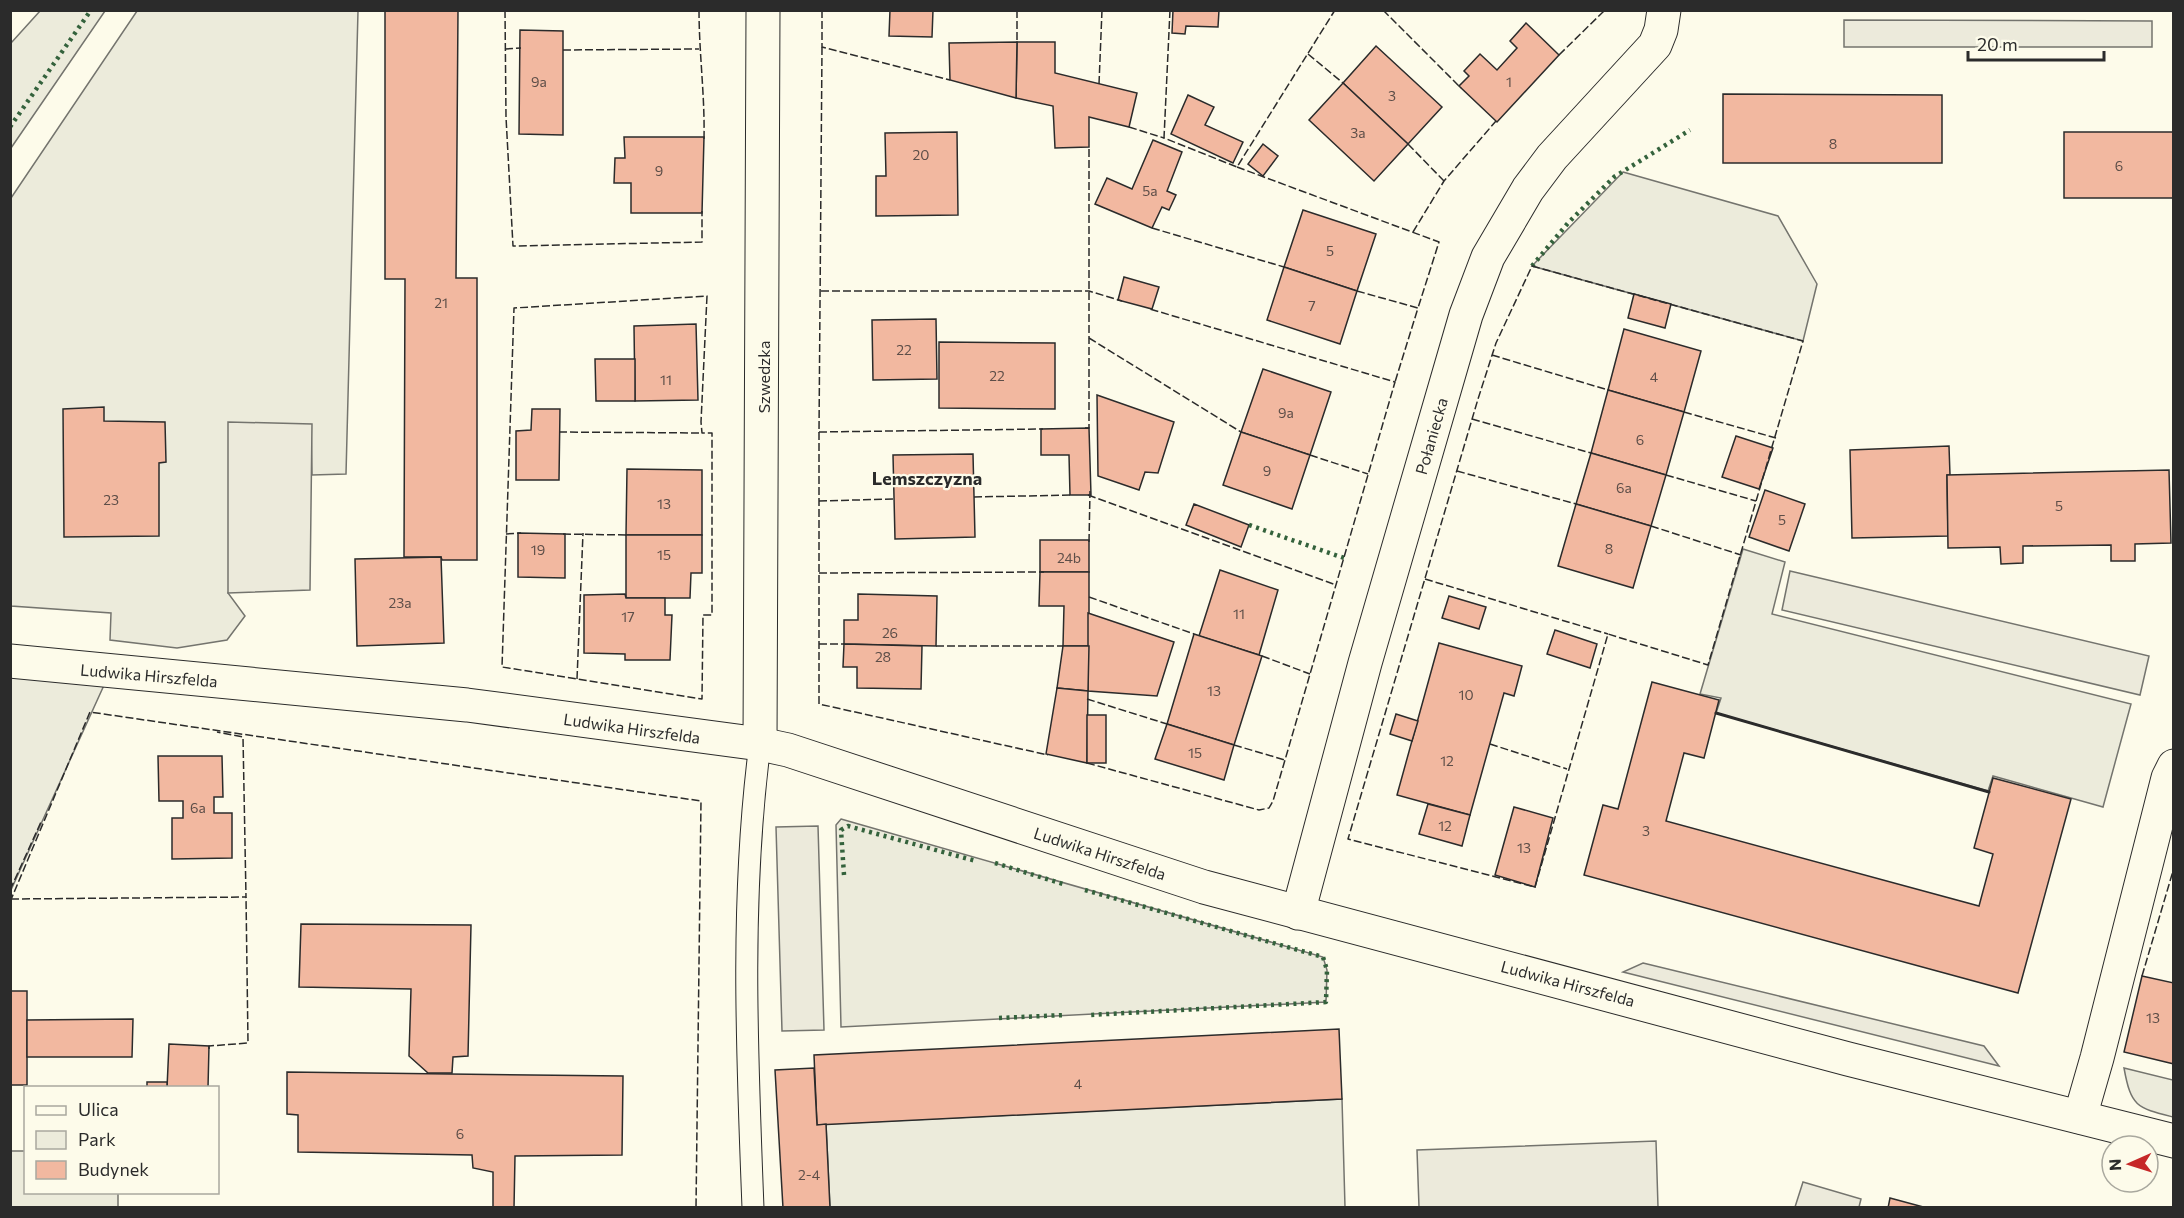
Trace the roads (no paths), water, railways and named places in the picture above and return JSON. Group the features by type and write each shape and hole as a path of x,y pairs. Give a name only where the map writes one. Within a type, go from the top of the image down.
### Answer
{"street":[{"name":"Szwedzka","path":"760,744 763,10"},
{"name":"Połaniecka","path":"1298,913 1365,663 1466,315 1488,257 1528,189 1552,157 1654,45 1661,30 1664,10"},
{"name":"Ludwika Hirszfelda","path":"10,661 467,705 760,744 811,757 1204,887 1848,1059 2174,1141"},
{"path":"2080,1117 2168,778 2174,766"}],"lane":[{"path":"753,1208 747,999 750,844 760,744"}],"district":[{"name":"Lemszczyzna","path":"927,478"}]}
